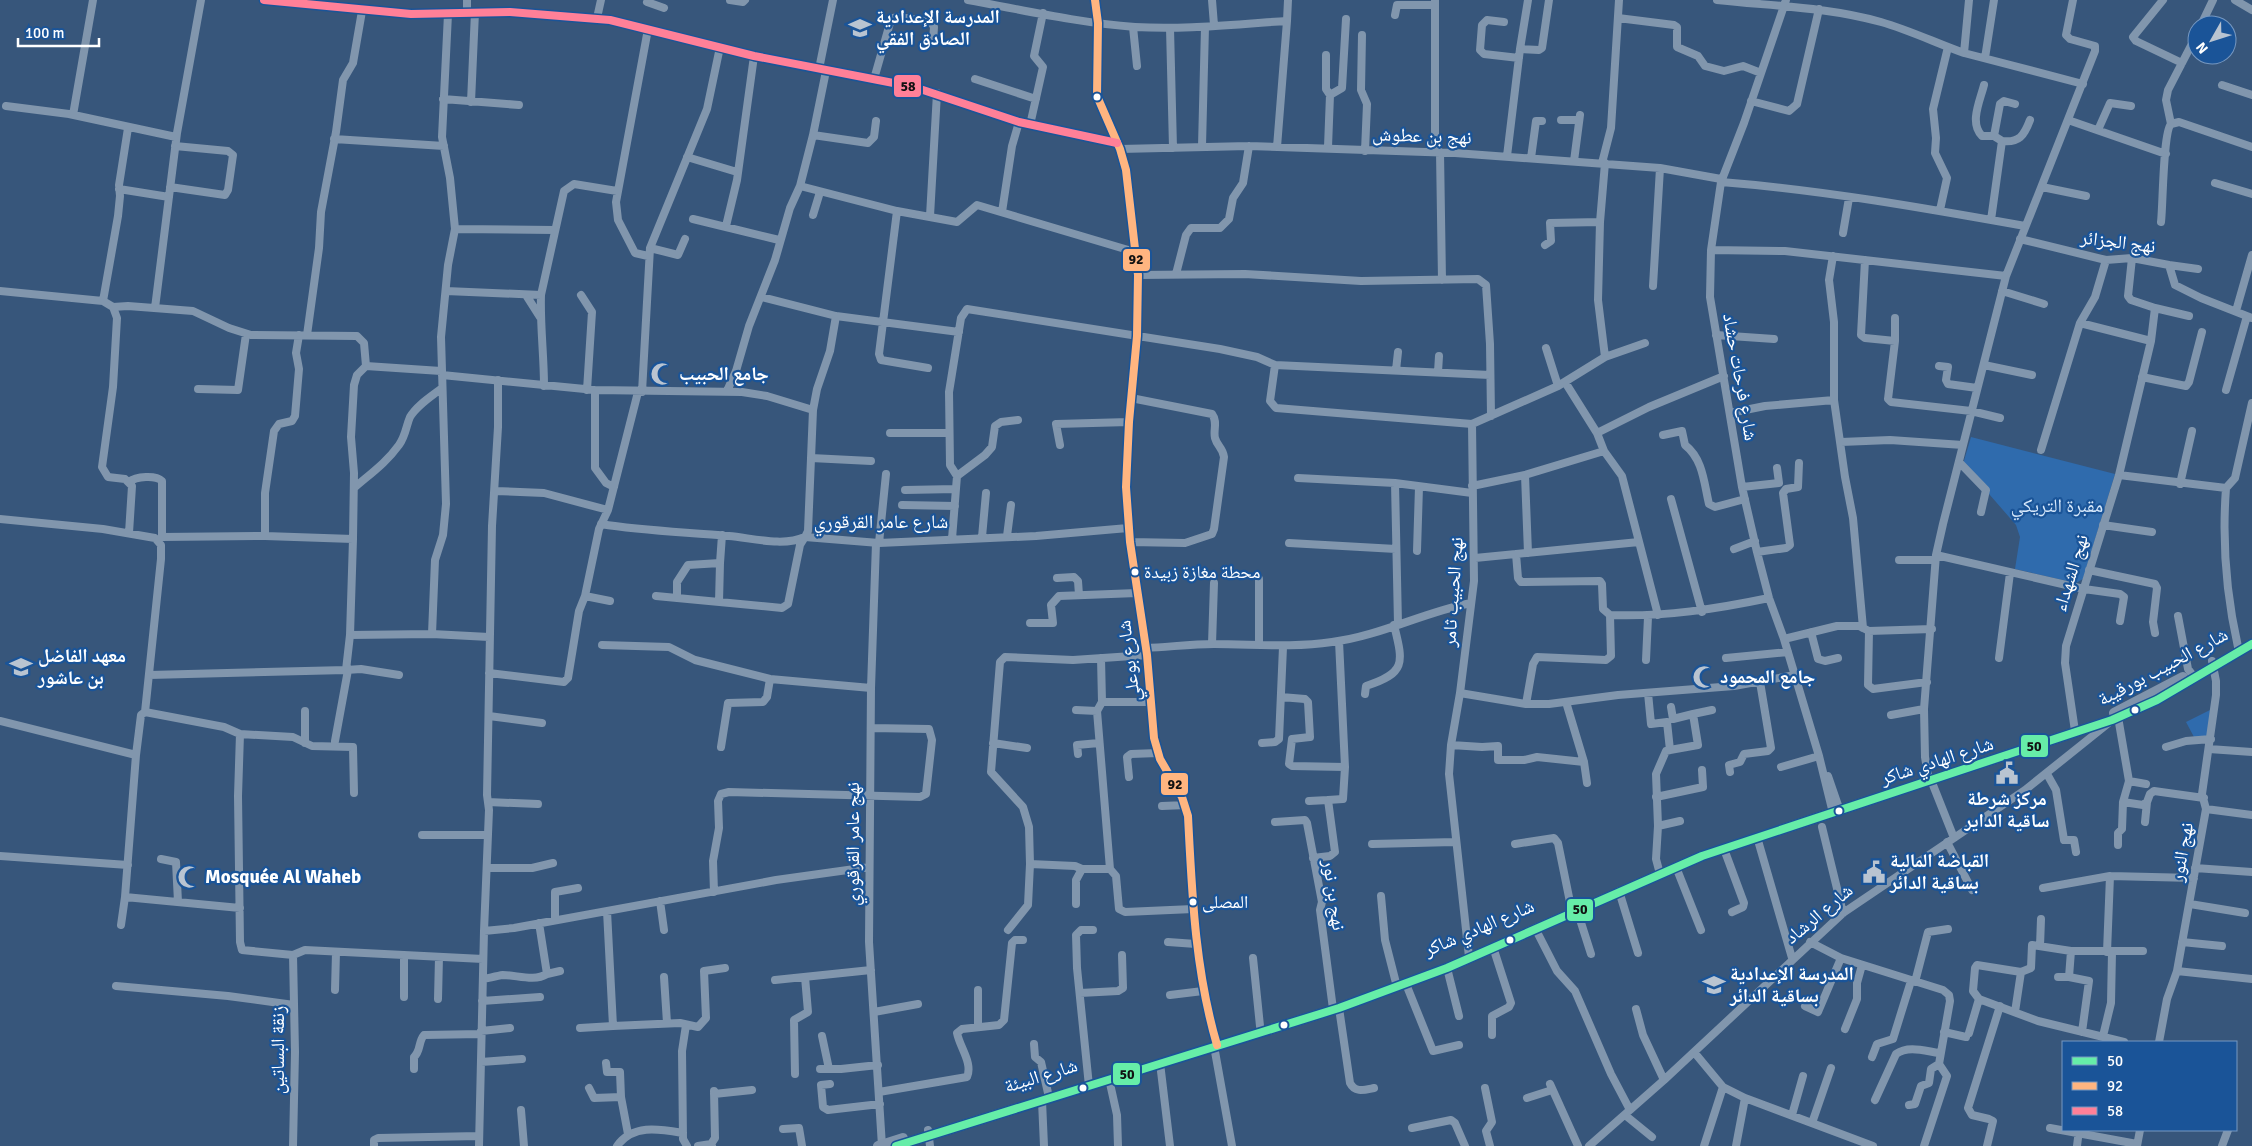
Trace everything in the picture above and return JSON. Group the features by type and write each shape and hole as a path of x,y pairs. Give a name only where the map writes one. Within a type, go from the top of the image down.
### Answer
{"main road":[{"name":"شارع الحبيب بورقيبة","path":"2110,718 2156,700 2252,639"},
{"name":"شارع الحبيب بورقيبة","path":"2075,731 2092,731 2110,718 2191,673 2252,644"},
{"name":"شارع الهادي شاكر","path":"1659,872 1754,838 1986,764 2075,731"},
{"name":"شارع الهادي شاكر","path":"1216,1044 1335,1007 1402,982 1732,841 1754,838"},
{"name":"شارع الهادي شاكر","path":"1596,899 1619,891 1629,884"},
{"name":"شارع الهادي شاكر","path":"1402,982 1447,968 1468,955 1493,947 1574,909"},
{"name":"شارع الهادي شاكر","path":"1216,1044 1260,1026 1335,1007"},
{"name":"شارع البيئة","path":"1088,1083 1109,1079 1132,1069 1160,1063 1216,1044"},
{"name":"شارع البيئة","path":"896,1146 929,1137 1088,1083 1216,1044"},
{"name":"شارع البيئة","path":"880,1146 929,1137"}],"street":[{"path":"72,115 93,0"},
{"path":"155,308 176,137 201,0"},
{"name":"نهج بن عطوش","path":"264,0 306,3 362,11 411,14 510,12 597,18 754,56 937,93 1019,122 1118,146 1174,148 1202,146 1328,147 1365,151 1438,152 1604,163 1709,175 1721,180 1808,190 1849,198 1940,210 2025,226"},
{"path":"349,0 349,9"},
{"path":"467,0 471,12 471,102"},
{"path":"597,18 601,0"},
{"path":"648,0 647,2 664,8"},
{"path":"730,0 743,2 745,0"},
{"path":"727,391 736,371 749,326 762,297 775,260 779,240 800,186 813,134 833,0"},
{"path":"968,0 1098,23 1133,26 1170,28 1287,21"},
{"name":"شارع بوعلي","path":"1095,0 1098,23 1097,96 1126,170 1138,275 1137,336 1129,422 1126,487 1128,528 1158,752 1162,765 1186,805 1196,944 1203,991 1216,1044 1232,1146"},
{"path":"1202,146 1212,0"},
{"path":"1277,147 1288,0"},
{"path":"1508,156 1520,49 1528,0"},
{"path":"1520,49 1539,50 1542,48 1549,0"},
{"path":"1605,357 1598,300 1600,222 1604,163 1611,128 1619,0"},
{"path":"1717,0 1785,4 1880,22 1964,53 2083,84"},
{"path":"1964,53 1969,0"},
{"path":"1985,58 1994,0"},
{"path":"1972,890 1951,840 1930,781 1925,757 1924,709 1932,629 1936,557 2006,276 2095,50 2095,46 2070,39 2066,35 2073,0"},
{"path":"2163,0 2134,33 2133,37 2135,40 2182,63"},
{"path":"2206,15 2213,0"},
{"path":"2235,0 2252,10"},
{"path":"1395,15 1397,5 1435,2 1442,280"},
{"name":"شارع فرحات حشاد","path":"1785,4 1721,180 1712,250 1710,297 1742,487 1757,552 1769,598 1784,639 1820,758 1828,776 1836,812"},
{"path":"1751,101 1789,110 1797,104 1819,9"},
{"path":"266,536 265,493 274,431 279,424 292,421 295,416 299,369 296,353 303,335 319,248 321,212 343,80 353,63 362,11"},
{"path":"1030,125 1043,67 1034,56 1043,13"},
{"path":"432,634 435,560 443,534 446,504 441,337 448,265 455,229 442,137 448,14"},
{"path":"874,79 890,23 894,18 930,22 934,27 933,41"},
{"path":"1618,18 1674,25 1677,27 1677,47 1698,56 1705,66 1724,70 1743,66 1761,73"},
{"path":"1330,94 1342,88 1346,19"},
{"path":"1504,22 1487,20 1482,24 1480,50 1484,54 1519,58"},
{"path":"1133,26 1137,66"},
{"path":"1170,28 1174,148"},
{"path":"648,29 639,87 616,191 618,220 635,253 649,252 678,255 685,239"},
{"path":"1362,35 1361,90 1367,104 1365,151"},
{"path":"489,673 564,682 568,678 579,611 585,596 601,524 608,510 640,392 649,252 707,110 720,47"},
{"path":"1940,210 1947,178 1935,153 1936,138 1933,109 1948,47"},
{"path":"2171,124 2166,100 2187,53"},
{"path":"1326,55 1326,89 1330,94 1328,147"},
{"path":"726,226 737,172 754,56"},
{"path":"974,79 1036,99"},
{"path":"1984,85 1975,121 1977,129 1982,136 1994,136 2002,141 2014,142 2024,135 2030,120"},
{"path":"2222,85 2252,96"},
{"path":"930,216 937,93"},
{"path":"443,99 519,106"},
{"path":"1994,136 2000,104 2004,101 2015,104"},
{"path":"2098,130 2110,102 2131,106"},
{"path":"6,106 72,115 176,137"},
{"path":"1561,120 1580,118 1574,161"},
{"path":"2068,120 2166,154"},
{"path":"813,134 868,143 874,137 876,121"},
{"path":"1531,158 1536,121 1542,122"},
{"path":"1002,212 1012,146 1019,122"},
{"path":"2161,222 2164,196 2161,189 2167,130 2171,124 2179,122 2251,145"},
{"path":"103,301 118,216 119,189 128,128"},
{"path":"334,139 444,146"},
{"path":"1991,220 2002,141"},
{"path":"170,187 225,195 228,190 233,155 228,151 175,146"},
{"path":"1176,274 1186,235 1191,228 1220,228 1229,219 1233,198 1246,175 1249,146"},
{"path":"687,157 737,172"},
{"path":"1654,286 1660,168"},
{"path":"2215,184 2252,194"},
{"path":"544,386 544,355 540,345 541,295 562,195 569,186 580,185 616,191"},
{"path":"800,186 857,199 897,211 957,222 977,205 1135,252"},
{"path":"2042,187 2086,196"},
{"path":"119,189 169,197"},
{"path":"813,215 820,192"},
{"path":"1843,234 1849,198"},
{"path":"897,211 879,354 881,360 928,368"},
{"path":"693,220 726,226 779,240"},
{"path":"1545,245 1551,241 1550,224 1600,222"},
{"path":"455,229 554,230"},
{"name":"نهج الجزائر","path":"2020,239 2106,260 2132,258 2169,265 2175,285 2201,298 2236,310 2249,317"},
{"path":"1712,250 1785,251 1899,262 2006,276"},
{"path":"2236,310 2252,255"},
{"path":"1833,256 1829,280 1834,322 1834,400 1853,518 1866,630 1868,685 1873,689 1927,682"},
{"path":"2132,258 2128,296 2131,300 2189,316"},
{"path":"1865,260 1861,335 1865,338 1895,341"},
{"path":"2041,450 2080,323 2091,301 2096,297 2106,260"},
{"path":"2169,265 2198,270"},
{"path":"1138,275 1293,276 1360,281 1478,279 1486,285 1491,416"},
{"path":"446,290 526,296 541,295"},
{"path":"2002,291 2044,304"},
{"path":"0,292 103,301 113,307 199,312 246,334 359,337 364,342 366,366 358,375 354,385 351,437 354,488 350,635 347,670 335,741"},
{"path":"581,295 592,312 591,390 595,468 606,483 614,487"},
{"path":"526,296 540,317"},
{"path":"762,297 836,316 959,332"},
{"path":"113,307 117,318 113,387 102,467 103,472 108,477 129,482 135,478 158,478 162,481 161,559 145,712 141,715 136,755 128,865 121,926"},
{"name":"نهج الشهداء","path":"2075,731 2065,654 2066,646 2119,475 2151,341 2155,308"},
{"path":"952,539 957,476 950,464 949,392 964,313 972,309 1258,357 1275,366 1490,375"},
{"path":"601,524 636,530 785,541 797,541 805,537 808,531 813,410 817,389 830,351 836,316"},
{"path":"2226,390 2249,317"},
{"path":"1895,318 1895,341 1888,399 1891,402 1971,411 2000,418"},
{"path":"2080,323 2151,341"},
{"path":"2142,377 2186,386 2189,382 2202,332"},
{"path":"198,389 238,390 246,334"},
{"path":"1716,335 1774,339"},
{"path":"1275,366 1270,401 1276,408 1472,424 1562,384 1605,357 1645,343"},
{"path":"1546,348 1562,384 1598,433 1604,451 1622,476 1658,615"},
{"path":"1396,370 1398,352"},
{"path":"1438,372 1439,356"},
{"path":"1984,365 2032,375"},
{"path":"366,366 591,390 640,392 727,391 767,396 813,410"},
{"path":"1939,366 1948,368 1946,380 1948,384 1977,388"},
{"path":"1598,433 1650,407 1724,376"},
{"path":"479,1146 483,959 488,868 489,637 498,380"},
{"path":"354,488 381,467 399,445 408,429 410,418 417,408 442,388"},
{"path":"1130,542 1185,543 1212,534 1224,457 1222,449 1214,437 1215,419 1212,414 1131,398"},
{"path":"1730,413 1765,406 1834,400"},
{"path":"2238,647 2226,582 2224,510 2226,488 2235,478 2249,426 2252,403"},
{"path":"957,476 985,455 992,447 995,426 1001,422 1018,420"},
{"path":"1060,445 1056,424 1129,422"},
{"name":"نهج الحبيب ثامر","path":"1468,955 1449,774 1450,745 1460,694 1475,558 1472,424"},
{"path":"1663,435 1682,431 1685,445 1694,452 1699,461 1710,504 1715,507 1745,499"},
{"path":"2180,484 2192,431"},
{"path":"890,433 949,433"},
{"path":"1841,442 1890,440 1963,445"},
{"path":"1298,478 1472,489 1604,451"},
{"path":"811,458 871,460"},
{"path":"1959,462 1986,490 1981,512"},
{"path":"1757,552 1786,548 1790,545 1783,493 1786,488 1798,487 1799,463"},
{"path":"1742,487 1779,483 1778,468"},
{"name":"نهج عامر القرقوري","path":"880,1146 880,1104 871,970 869,867 871,688 877,543 886,474"},
{"path":"1525,475 1528,553"},
{"path":"2119,475 2180,484 2226,488"},
{"path":"129,482 132,492 129,533"},
{"path":"1365,694 1366,686 1386,678 1400,664 1401,655 1396,625 1395,483"},
{"path":"1417,551 1419,487"},
{"path":"905,490 956,489"},
{"path":"495,491 544,493 608,510"},
{"path":"982,537 986,493"},
{"path":"1671,499 1702,612"},
{"path":"902,505 955,506"},
{"path":"1007,536 1011,505"},
{"path":"0,519 129,533 160,539 266,536 353,539"},
{"path":"2103,525 2152,532"},
{"name":"شارع عامر القرقوري","path":"656,596 782,608 788,604 800,545 805,537 877,543 1128,528"},
{"path":"719,602 722,536"},
{"path":"1734,548 1755,541"},
{"path":"1475,558 1638,542"},
{"path":"1289,543 1396,549"},
{"path":"1516,554 1518,578 1521,582 1600,581 1602,584 1603,609 1610,615 1648,616 1702,612 1769,598"},
{"path":"1899,560 1936,557 2123,596 2120,621"},
{"path":"677,598 677,582 688,565 720,563"},
{"path":"2089,570 2155,584 2157,588 2153,622 2155,633"},
{"path":"1999,658 2010,573"},
{"path":"1057,578 1074,577 1078,581 1079,595"},
{"path":"1258,645 1259,579"},
{"path":"1212,644 1214,583"},
{"path":"1030,623 1053,623 1051,605 1059,596 1137,593"},
{"path":"585,596 610,601"},
{"path":"1008,930 1028,905 1030,864 1028,818 1016,798 990,772 1000,662 1005,657 1073,660 1212,644 1283,647 1339,641 1471,603"},
{"path":"1526,704 1533,664 1537,657 1606,660 1611,656 1610,615"},
{"path":"1646,660 1648,616"},
{"path":"2178,616 2191,673"},
{"path":"1784,639 1836,626 1859,626 1866,630 1932,629"},
{"path":"1811,632 1818,659 1825,661 1838,658"},
{"path":"350,635 432,634 489,637"},
{"path":"1309,801 1343,799 1345,767 1339,641"},
{"path":"602,644 669,647 694,660 770,680 871,688"},
{"path":"1262,743 1276,742 1279,738 1283,647"},
{"path":"1726,658 1788,652"},
{"path":"1101,658 1102,702 1096,711 1103,801 1107,810 1110,869 1116,876 1119,909 1125,912 1193,909"},
{"name":"نهج النور","path":"2159,1041 2167,999 2177,971 2206,809 2204,798 2216,681 2212,664"},
{"path":"149,675 362,669 399,675"},
{"path":"1460,694 1526,704 1566,702 1602,696 1734,686 1795,675"},
{"path":"721,747 728,703 763,702 767,697 770,680"},
{"path":"1730,772 1729,764 1740,762 1744,754 1768,751 1771,748 1760,682"},
{"path":"1648,693 1651,724 1667,722 1670,750"},
{"path":"1281,697 1305,699 1308,702 1310,737 1292,739 1289,764 1292,766 1345,767"},
{"path":"1102,702 1151,702"},
{"path":"1566,702 1584,762 1588,783"},
{"path":"1671,707 1673,719 1712,710"},
{"path":"1891,715 1924,709"},
{"path":"1076,710 1096,711"},
{"path":"145,712 224,728 240,734 293,737 305,743 353,747 354,792"},
{"path":"305,743 306,712"},
{"path":"1659,872 1656,859 1658,826 1656,774 1666,751 1698,746 1693,714"},
{"path":"489,716 542,724"},
{"path":"2110,718 2129,781 2123,802 2122,829 2118,833 2118,845"},
{"path":"0,721 136,755"},
{"path":"714,892 713,861 719,828 718,801 721,794 729,792 870,794 920,797 926,794 932,740 931,733 926,728 871,728"},
{"name":"شارع الرشاد","path":"1591,1146 1694,1052 1792,958 1844,912 2047,774 2092,731"},
{"path":"240,734 238,796 240,942 242,950 293,954 306,950 483,959"},
{"path":"2166,747 2186,741 2211,739"},
{"path":"993,743 1027,748"},
{"path":"1078,754 1078,746 1099,743"},
{"path":"1450,745 1482,748 1498,746 1498,760 1524,760 1537,757 1584,762"},
{"path":"2209,749 2252,752"},
{"path":"1129,777 1127,757 1130,754 1158,752"},
{"path":"1781,766 1820,758"},
{"path":"1656,797 1703,787 1702,770"},
{"path":"2047,774 2056,790 2064,840 2074,840 2076,852"},
{"path":"2129,781 2146,784"},
{"path":"2145,822 2147,802 2150,794 2154,791 2204,798"},
{"path":"1313,858 1330,856 1334,852 1328,800"},
{"path":"488,802 538,804"},
{"path":"2123,802 2143,804 2147,802"},
{"path":"1162,806 1186,805"},
{"path":"2206,809 2252,815"},
{"name":"نهج بن نور","path":"1276,822 1305,820 1322,902 1320,910 1335,1007 1350,1083 1352,1088 1359,1090 1374,1088"},
{"path":"1658,826 1680,821"},
{"path":"1822,827 1844,912"},
{"path":"422,835 488,835"},
{"path":"1515,844 1554,838 1558,843 1574,909 1591,954"},
{"path":"1754,838 1792,958"},
{"path":"1372,844 1455,842"},
{"path":"1724,849 1744,903 1743,907 1732,912"},
{"path":"0,856 128,865"},
{"path":"161,859 176,862 178,902"},
{"path":"488,868 532,868 553,863"},
{"path":"1030,864 1075,866 1082,869 1110,869"},
{"path":"484,931 556,920 776,880 869,867"},
{"path":"1676,867 1701,930"},
{"path":"2195,868 2252,872"},
{"path":"1076,904 1076,880 1082,869"},
{"path":"2103,1036 2111,1003 2109,952 2110,876"},
{"path":"2043,888 2110,876 2194,878"},
{"path":"556,920 555,892 578,888"},
{"path":"1619,891 1638,953"},
{"path":"1381,896 1385,940 1433,1051 1459,1046"},
{"path":"125,897 240,908"},
{"path":"660,901 664,930"},
{"path":"2190,904 2245,913"},
{"path":"607,911 613,1026"},
{"path":"2040,946 2041,919"},
{"path":"538,923 547,974"},
{"path":"1535,928 1557,971 1576,991 1628,1112 1652,1137"},
{"path":"1872,1057 1877,1044 1893,1039 1928,932 1948,929"},
{"path":"1088,1083 1076,935 1081,930 1093,930"},
{"path":"879,1092 967,1078 968,1062 960,1046 957,1033 962,1029 999,1025 1004,1020 1012,943 1015,940 1023,940"},
{"path":"1168,942 1196,944"},
{"path":"1810,942 1842,958 1943,990 1949,995 1950,1000 1939,1053 1939,1064 1947,1076 1924,1146"},
{"path":"2182,942 2222,946"},
{"path":"2120,1041 2038,1021 1978,998 1973,992 1974,968 1978,965 2021,972 2030,968 2032,945 2048,946 2052,950 2143,951"},
{"path":"1492,1035 1492,1016 1509,1007 1511,1003 1493,947"},
{"path":"2069,977 2071,951"},
{"path":"336,952 336,990"},
{"name":"زنقة البساتين","path":"293,954 293,1146"},
{"path":"1080,994 1118,991 1123,988 1122,955"},
{"path":"404,956 404,997"},
{"path":"438,999 439,957"},
{"path":"1253,958 1260,1026"},
{"path":"1805,1006 1818,1012 1842,958"},
{"path":"1845,1029 1857,999 1857,984 1862,965"},
{"path":"580,1028 667,1023 680,1023 698,1027 706,1018 704,971 725,968"},
{"path":"1447,968 1459,1016"},
{"path":"483,979 500,976 536,978 560,970"},
{"path":"775,980 871,970"},
{"path":"2177,971 2252,978"},
{"path":"2015,1012 2021,972"},
{"path":"664,977 667,1023"},
{"path":"795,1074 794,1020 808,1012 804,977"},
{"path":"2058,977 2089,981 2082,1032"},
{"path":"116,986 176,990 294,1005"},
{"path":"978,990 978,1027"},
{"path":"1170,995 1203,991"},
{"path":"482,1001 540,997"},
{"path":"1944,1032 1968,1035 1978,998"},
{"path":"874,1012 918,1004"},
{"path":"1988,1146 1993,1122 1990,1118 1972,1115 1968,1108 2000,1006"},
{"path":"1636,1010 1643,1035 1664,1080"},
{"path":"686,1025 682,1050 683,1133 687,1146"},
{"path":"414,1069 414,1056 419,1052 424,1035 481,1032 510,1028"},
{"path":"822,1036 829,1069"},
{"path":"1034,1044 1035,1057 1041,1062 1045,1097 1044,1146"},
{"path":"1875,1100 1882,1081 1896,1054 1901,1050 1908,1049 1939,1053"},
{"path":"1694,1052 1723,1087 1745,1098 1812,1122 1853,1142 1873,1146"},
{"path":"480,1062 522,1059"},
{"path":"606,1063 607,1072 620,1072 621,1097 628,1134"},
{"path":"1160,1063 1170,1146"},
{"path":"1909,1105 1915,1104 1921,1086 1929,1083 1931,1070 1939,1064"},
{"path":"820,1069 878,1066"},
{"path":"1812,1122 1831,1068"},
{"path":"1792,1115 1804,1076"},
{"path":"1109,1079 1117,1115 1118,1146"},
{"path":"830,1084 821,1085 823,1107 828,1110 880,1104"},
{"path":"1527,1098 1551,1087 1578,1146"},
{"path":"1704,1146 1723,1087"},
{"path":"589,1088 594,1098 621,1097"},
{"path":"1485,1088 1492,1122 1486,1130 1490,1146"},
{"path":"698,1146 711,1145 715,1138 714,1092 752,1090"},
{"path":"1736,1146 1745,1098"},
{"path":"521,1110 524,1146"},
{"path":"1412,1128 1451,1120 1455,1123 1465,1146"},
{"path":"783,1129 799,1128 802,1146"},
{"path":"2050,1128 2062,1130"},
{"path":"617,1146 628,1134 646,1130 683,1133"},
{"path":"2065,1131 2137,1145 2140,1131"},
{"path":"2222,1146 2228,1131"},
{"path":"374,1146 374,1140 378,1138 479,1136"}],"green space":[{"name":"مقبرة التريكي","path":"1971,437 2115,474 2083,579 2076,583 2015,569 2020,537 2016,525 1963,464"},
{"path":"2212,709 2209,736 2194,737 2186,722"}],"transit line":[{"name":"58","path":"264,0 411,14 510,12 610,20 754,56 914,87 1019,122 1117,143"},
{"name":"92","path":"1095,0 1098,23 1097,96 1120,149 1126,170 1138,275 1137,336 1129,422 1126,487 1130,542 1147,655 1154,738 1160,759 1182,797 1188,816 1193,903 1199,960 1217,1045"},
{"name":"50","path":"896,1146 1339,1008 1447,968 1702,856 2112,720 2157,700 2252,644"}],"place":[{"name":"المدرسة الإعدادية الصادق الفقي","path":"860,28"},
{"name":"جامع الحبيب","path":"662,374"},
{"name":"محطة مغازة زبيدة","path":"1135,572"},
{"name":"معهد الفاضل بن عاشور","path":"21,667"},
{"name":"جامع المحمود","path":"1704,677"},
{"name":"مركز شرطة ساقية الداير","path":"2007,773"},
{"name":"القباضة المالية بساقية الدائر","path":"1874,872"},
{"name":"Mosquée Al Waheb","path":"189,877"},
{"name":"المصلى","path":"1193,902"},
{"name":"المدرسة الإعدادية بساقية الدائر","path":"1714,985"}]}
